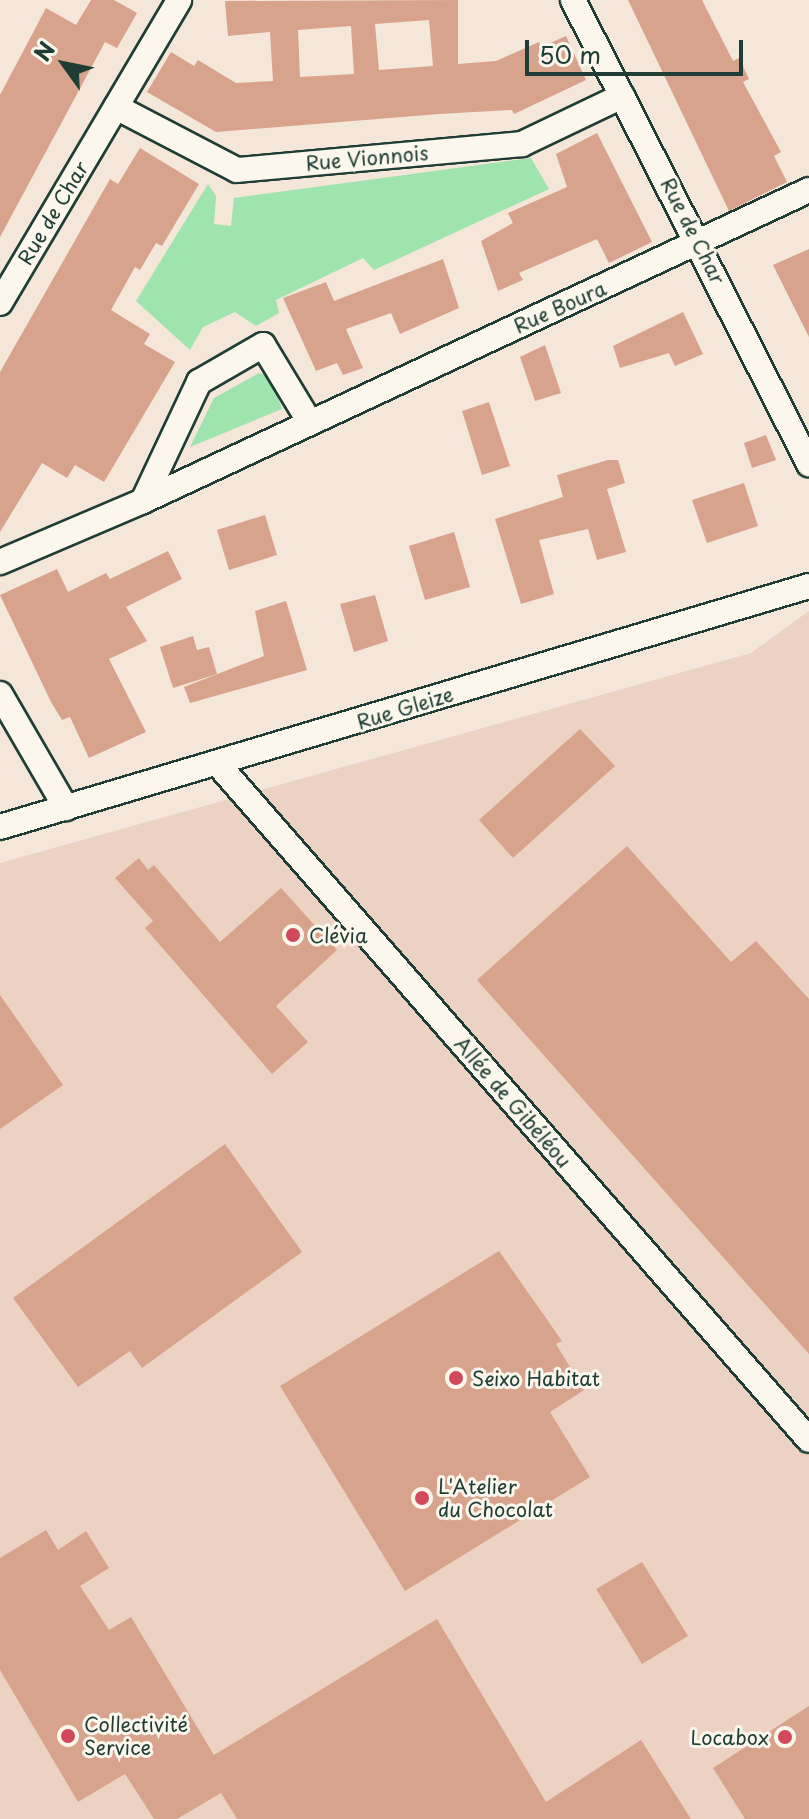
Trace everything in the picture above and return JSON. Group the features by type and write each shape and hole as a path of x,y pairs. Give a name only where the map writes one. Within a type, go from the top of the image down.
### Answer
{"street":[{"name":"Rue de Char","path":"3,291 179,0"},
{"name":"Rue de Char","path":"573,0 700,243 809,464"},
{"name":"Rue Vionnois","path":"116,107 237,170 522,144 622,96"},
{"name":"Rue Boura","path":"0,562 143,501 809,190"},
{"path":"143,501 199,382 263,345 309,421"},
{"name":"Rue Gleize","path":"0,827 809,586"},
{"path":"0,694 66,808"},
{"name":"Allée de Gibéléou","path":"217,763 809,1440"}],"shaded area":[{"path":"809,611 809,1819 0,1819 0,863 751,653"}],"green space":[{"path":"531,158 549,189 374,270 363,258 276,300 279,313 256,326 235,312 203,327 190,350 136,301 208,184 216,196 214,224 231,226 234,198"},
{"path":"259,373 270,376 282,409 190,447 214,398"}],"building":[{"path":"91,0 114,0 137,13 117,48 105,42 0,237 0,95 46,8 76,25"},
{"path":"458,0 458,64 496,61 539,42 541,47 566,36 586,80 514,114 512,110 439,114 216,132 147,92 171,52 194,66 198,60 236,83 273,81 270,32 228,36 225,1","holes":["429,20 433,66 379,70 375,24","351,26 354,74 300,77 298,30"]},
{"path":"628,0 702,0 733,61 739,58 749,79 743,82 781,152 774,156 787,182 729,211"},
{"path":"597,133 652,242 609,263 597,239 519,273 523,280 498,291 481,241 513,223 508,213 567,187 556,154"},
{"path":"140,148 199,184 162,246 156,243 140,270 135,267 111,310 150,334 144,344 175,362 104,482 75,465 67,478 42,463 0,532 0,372 110,179 118,184"},
{"path":"809,249 809,337 773,265"},
{"path":"443,259 459,308 400,334 391,313 346,329 363,368 343,375 337,363 316,371 283,298 326,282 334,301"},
{"path":"683,312 703,354 675,366 669,353 620,368 613,346"},
{"path":"545,345 561,393 535,401 520,357"},
{"path":"489,402 510,466 482,475 462,411"},
{"path":"766,435 776,460 752,468 744,443"},
{"path":"618,460 625,483 607,489 626,552 597,560 588,529 539,540 554,594 521,604 495,519 563,497 557,475"},
{"path":"744,483 758,526 707,543 692,500"},
{"path":"265,515 277,555 229,570 217,530"},
{"path":"454,532 470,587 425,600 409,546"},
{"path":"168,551 182,579 126,607 147,641 109,659 146,732 89,758 70,717 62,720 51,702 0,595 57,569 68,592 106,573 110,579"},
{"path":"375,595 388,641 354,652 340,604"},
{"path":"286,601 307,670 190,703 184,687 264,656 255,611"},
{"path":"193,636 197,650 209,647 217,674 173,688 160,647"},
{"path":"580,729 615,766 513,858 479,820"},
{"path":"627,846 731,962 756,941 809,999 809,1354 477,980"},
{"path":"139,858 148,870 154,865 220,942 281,888 337,950 276,1006 308,1042 272,1074 145,928 153,921 115,878"},
{"path":"0,995 63,1085 0,1129"},
{"path":"225,1144 302,1252 142,1368 130,1351 78,1387 13,1298"},
{"path":"499,1251 562,1341 556,1344 584,1390 550,1412 590,1477 405,1591 280,1386"},
{"path":"46,1530 58,1550 86,1531 109,1568 80,1586 109,1630 131,1617 214,1755 437,1619 546,1802 641,1740 691,1819 237,1819 221,1793 177,1819 154,1819 125,1774 78,1802 0,1670 0,1558"},
{"path":"642,1562 688,1636 642,1664 596,1589"},
{"name":"Locabox","path":"809,1706 809,1819 745,1819 713,1768"}],"place":[{"name":"Clévia","path":"293,935"},
{"name":"Seixo Habitat","path":"456,1378"},
{"name":"L'Atelier du Chocolat","path":"422,1498"},
{"name":"Collectivité Service","path":"68,1736"},
{"name":"Locabox","path":"785,1737"}]}
